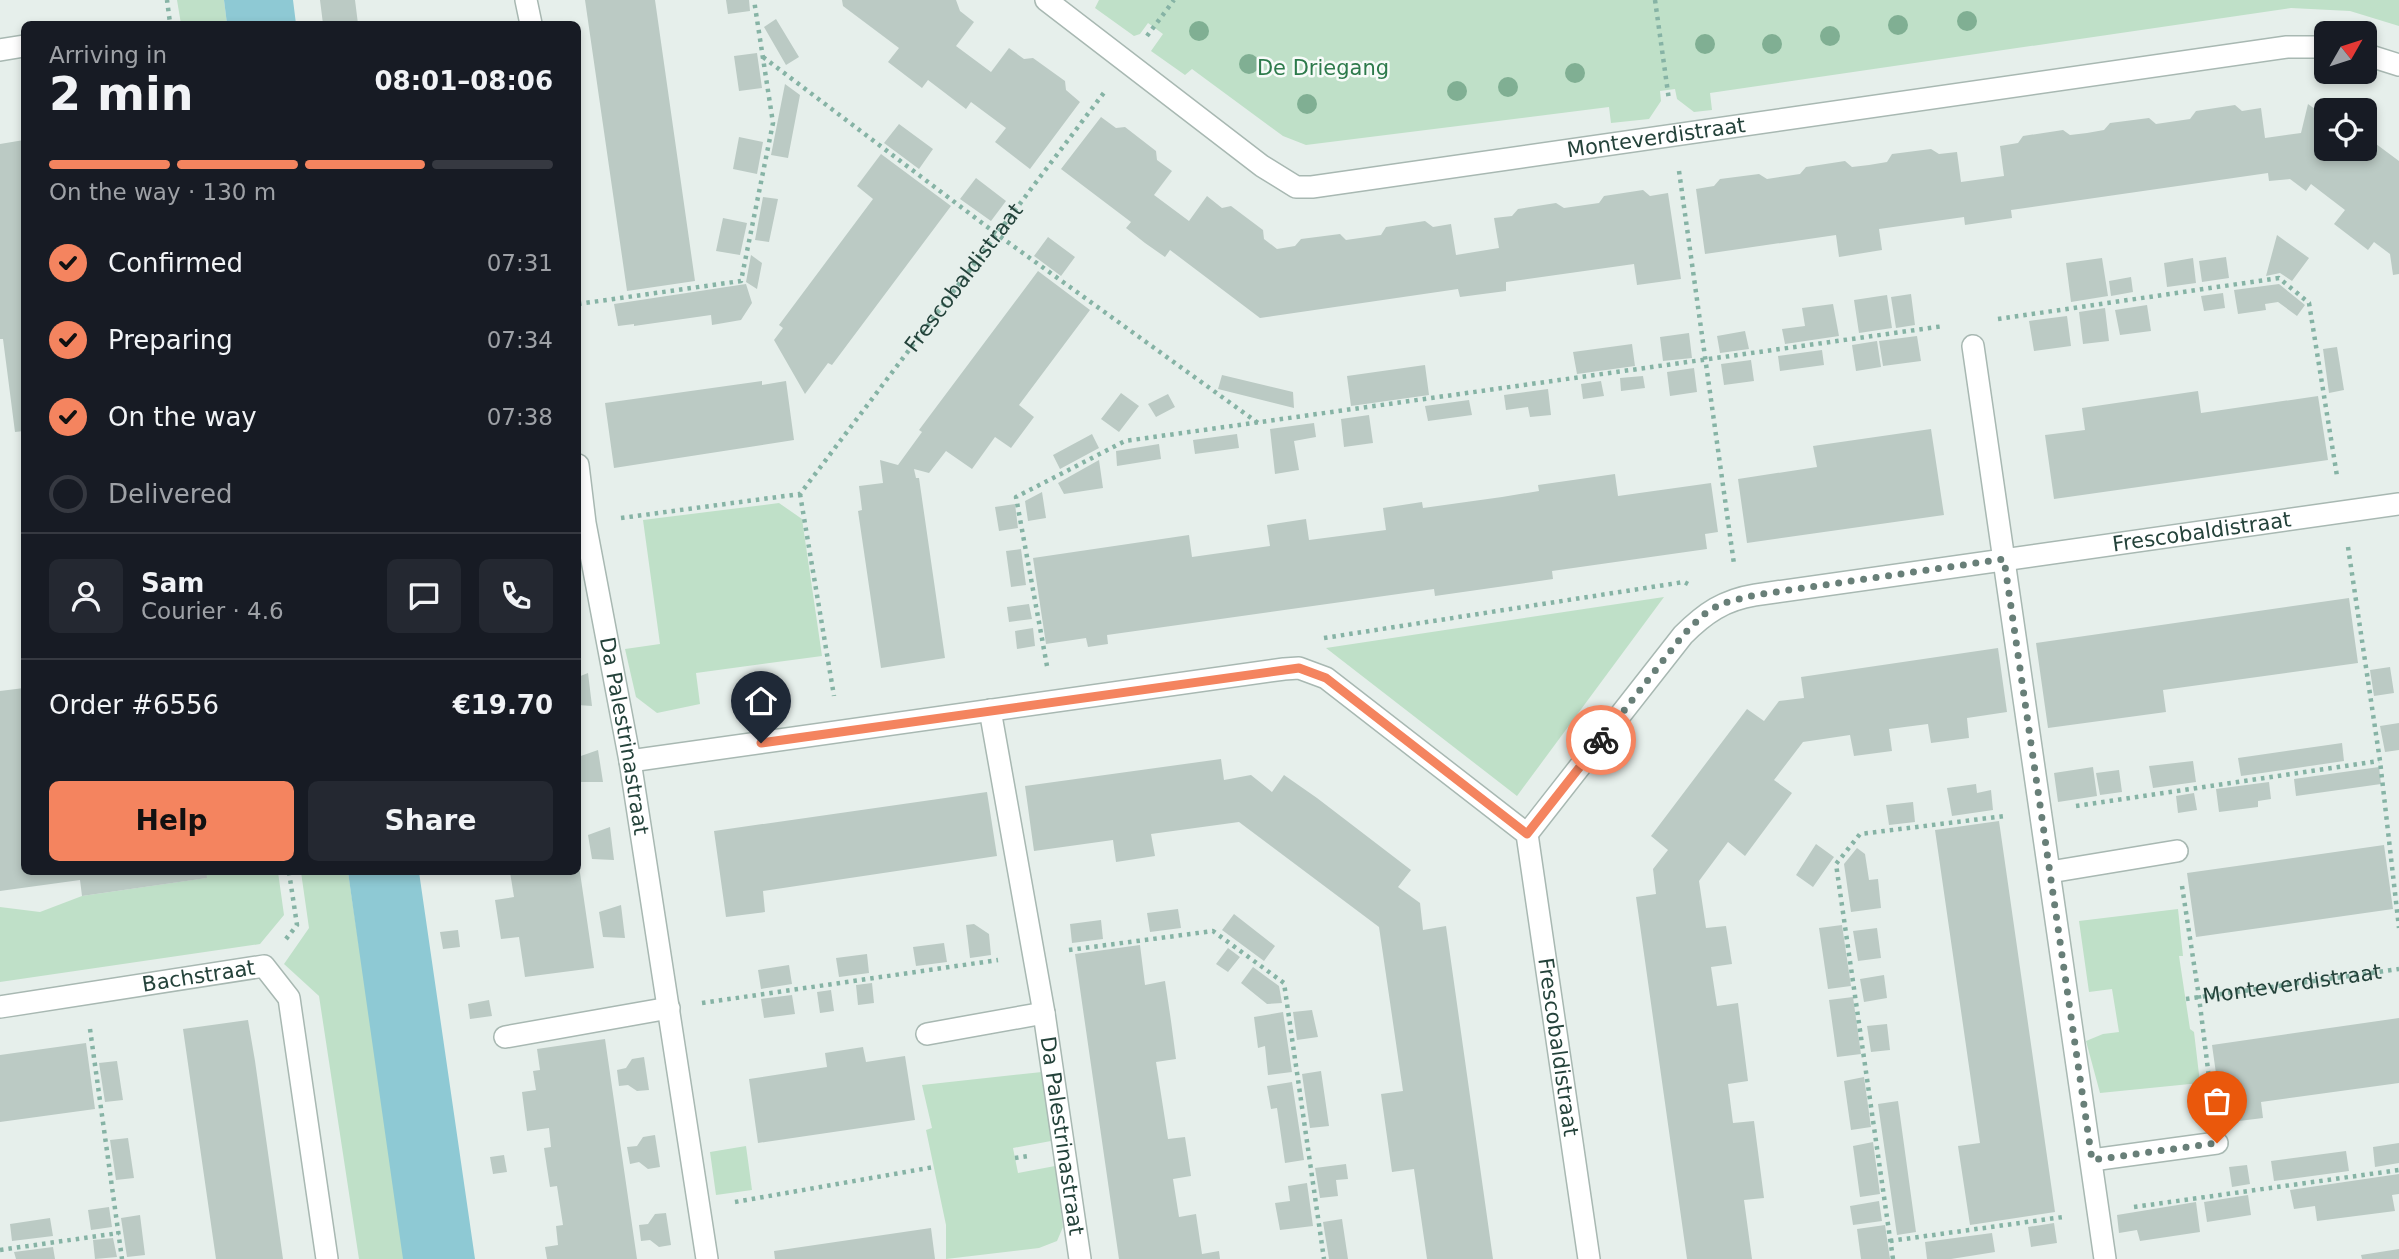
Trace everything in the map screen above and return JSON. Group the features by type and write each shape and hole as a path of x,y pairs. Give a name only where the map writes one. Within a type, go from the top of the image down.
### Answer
{"street":[{"path":"526,0 530,21"},
{"name":"Monteverdistraat","path":"1046,0 1262,166 1296,187 1326,185 2287,47 2314,47"},
{"path":"0,50 21,46"},
{"path":"2377,58 2399,65"},
{"path":"1973,346 2105,1259"},
{"name":"Da Palestrinastraat","path":"581,489 630,761 707,1259"},
{"name":"Frescobaldistraat","path":"1589,1259 1527,834 1683,635 1703,615 1729,601 2004,559 2399,504"},
{"path":"630,761 1299,668 1326,678 1527,834"},
{"name":"Da Palestrinastraat","path":"990,710 1044,1013 1080,1259"},
{"path":"2050,872 2177,851"},
{"name":"Bachstraat","path":"0,1007 264,966 289,998 327,1259"},
{"path":"505,1037 670,1008"},
{"name":"Da Palestrinastraat","path":"928,1034 1044,1013"},
{"path":"2092,1160 2217,1143"}],"path":[{"path":"167,0 170,21"},
{"path":"581,304 741,281 773,123 754,0"},
{"path":"1299,668 1322,638 1684,582 1729,601 1705,361 1655,0"},
{"path":"763,57 998,235 1258,423"},
{"name":"Frescobaldistraat","path":"800,494 1126,63"},
{"path":"1994,319 2279,278 2309,303 2379,761 2399,928"},
{"path":"1054,701 1016,497 1125,440 1954,325"},
{"path":"585,523 800,494 840,731"},
{"path":"1893,1259 1836,864 1860,834 2041,811 2379,761"},
{"path":"2177,851 2217,1143"},
{"path":"264,966 297,925 289,875"},
{"path":"670,1008 1213,931 1284,984 1324,1259"},
{"name":"Monteverdistraat","path":"2186,999 2399,969"},
{"path":"85,994 122,1259"},
{"path":"700,1208 934,1167"},
{"path":"1890,1241 2399,1170"},
{"path":"0,1250 119,1233"}],"green space":[{"path":"177,0 224,0 227,21 180,21"},
{"name":"De Driegang","path":"1099,0 2399,0 2399,26 2350,11 2291,8 1710,93 1712,110 1694,112 1677,99 1675,89 1660,91 1661,101 1649,119 1611,123 1609,107 1306,145 1283,136 1192,69 1185,75 1151,51 1163,34 1148,23 1140,34 1134,36 1095,8"},
{"path":"779,503 802,519 822,656 696,673 700,704 657,713 636,697 625,649 660,644 643,520"},
{"path":"1664,597 1517,796 1326,648"},
{"path":"206,875 278,875 284,915 260,944 0,982 0,907 40,912 82,896 206,878"},
{"path":"301,875 348,875 406,1259 359,1259 319,996 284,964 309,928"},
{"path":"2178,909 2183,956 2179,956 2190,1029 2194,1032 2200,1083 2100,1093 2086,1041 2103,1034 2119,1032 2112,989 2089,992 2079,921"},
{"path":"1042,1072 1051,1141 1013,1148 1018,1173 1055,1166 1063,1227 1057,1241 1039,1248 946,1259 946,1225 926,1130 932,1128 922,1085"},
{"path":"746,1146 752,1190 716,1195 710,1152"}],"water":[{"path":"224,0 293,0 296,21 227,21"},
{"path":"348,875 419,875 475,1259 403,1259"}],"building":[{"path":"320,0 355,0 358,21 323,21"},
{"path":"585,0 655,0 695,281 627,291"},
{"path":"726,0 749,0 750,11 728,14"},
{"path":"842,0 956,0 960,11 974,22 956,46 991,72 1009,48 1024,59 1033,58 1065,81 1066,90 1080,102 1030,169 995,142 1006,128 971,102 966,109 928,80 922,88 888,62 899,48 843,6"},
{"path":"776,19 799,57 786,65 764,27"},
{"path":"757,53 762,88 739,91 734,56"},
{"path":"785,84 800,95 788,158 771,155"},
{"path":"2308,104 2314,108 2314,161 2377,161 2377,145 2399,161 2399,274 2393,275 2390,254 2374,242 2368,250 2334,224 2345,210 2311,184 2306,191 2290,179 2269,181 2268,173 2011,210 2012,218 1965,225 1964,217 1879,229 1882,250 1839,257 1836,235 1705,254 1696,189 1714,186 1720,179 1759,174 1767,179 1800,174 1806,167 1845,161 1852,167 1869,165 1887,162 1892,154 1931,149 1939,154 1957,152 1961,182 2004,176 2000,146 2018,143 2023,136 2063,130 2070,135 2087,133 2104,130 2110,123 2149,118 2156,124 2190,119 2196,111 2235,105 2242,111 2261,108 2265,138 2301,133"},
{"path":"1101,117 1116,128 1125,127 1156,151 1157,160 1172,171 1154,195 1189,221 1207,196 1222,208 1231,206 1263,230 1264,239 1277,249 1295,246 1301,239 1340,234 1346,240 1381,235 1386,227 1425,221 1433,227 1451,224 1456,255 1499,248 1494,218 1512,216 1518,209 1556,203 1564,208 1599,203 1604,196 1643,190 1650,196 1668,193 1681,279 1637,285 1634,264 1506,282 1506,291 1460,297 1458,289 1260,318 1170,250 1165,257 1145,243 1126,228 1131,222 1061,169"},
{"path":"899,124 933,149 919,169 884,143"},
{"path":"739,137 763,142 757,174 733,169"},
{"path":"21,140 21,431 15,432 3,339 0,339 0,144"},
{"path":"881,154 951,206 832,365 828,363 805,394 774,340 783,328 779,325 873,199 857,186"},
{"path":"976,178 1006,201 991,221 960,199"},
{"path":"763,197 778,199 769,242 755,240"},
{"path":"723,218 747,223 740,255 716,251"},
{"path":"2277,235 2309,258 2292,281 2280,273 2266,276"},
{"path":"1048,237 1075,257 1061,276 1034,256"},
{"path":"751,255 762,263 757,289 746,282"},
{"path":"2226,257 2229,278 2202,282 2199,261"},
{"path":"2102,258 2108,296 2071,302 2066,263"},
{"path":"2193,258 2196,283 2167,287 2164,263"},
{"path":"1038,271 1090,310 1019,405 1034,417 1011,448 995,437 972,469 946,451 929,473 914,469 916,478 919,478 945,658 881,668 858,511 862,510 859,486 883,483 880,460 898,465 922,432 919,430"},
{"path":"2131,277 2133,292 2111,296 2109,281"},
{"path":"746,284 752,303 741,320 712,325 711,315 618,326 614,304"},
{"path":"2279,284 2305,305 2297,316 2278,302 2265,304 2266,310 2238,314 2234,290"},
{"path":"2223,293 2225,308 2204,311 2201,296"},
{"path":"1911,294 1915,325 1896,328 1891,297"},
{"path":"1887,295 1892,328 1859,333 1854,300"},
{"path":"1833,304 1839,336 1785,344 1782,329 1805,326 1802,308"},
{"path":"2147,305 2151,331 2120,335 2115,310"},
{"path":"2105,308 2109,341 2083,344 2079,312"},
{"path":"2067,316 2071,346 2034,351 2029,321"},
{"path":"1745,331 1749,349 1720,353 1717,336"},
{"path":"1689,333 1692,358 1663,361 1660,337"},
{"path":"1917,336 1921,361 1883,366 1879,341"},
{"path":"1877,341 1881,367 1856,371 1852,345"},
{"path":"1632,344 1635,366 1577,374 1573,352"},
{"path":"2337,347 2344,390 2329,393 2323,349"},
{"path":"1822,350 1824,365 1780,371 1778,356"},
{"path":"1751,360 1754,381 1724,385 1721,364"},
{"path":"1425,365 1429,395 1351,406 1347,376"},
{"path":"1694,368 1697,392 1670,396 1667,372"},
{"path":"1222,375 1293,392 1294,408 1218,389"},
{"path":"1643,376 1645,388 1621,391 1620,378"},
{"path":"762,381 762,385 786,381 794,440 614,468 605,403"},
{"path":"1601,381 1604,396 1583,399 1581,384"},
{"path":"1548,389 1551,415 1530,417 1528,407 1506,410 1504,395"},
{"path":"2198,391 2201,413 2318,396 2328,460 2054,499 2045,435 2085,430 2082,408"},
{"path":"1121,393 1139,406 1119,432 1101,419"},
{"path":"1168,394 1175,407 1156,417 1148,404"},
{"path":"1469,400 1472,415 1428,421 1425,406"},
{"path":"1369,415 1373,443 1344,447 1341,419"},
{"path":"1314,423 1316,437 1294,441 1299,470 1275,474 1270,429"},
{"path":"1931,429 1944,515 1747,543 1738,479 1817,467 1813,446"},
{"path":"1092,434 1099,448 1060,469 1053,455"},
{"path":"1237,434 1239,448 1195,454 1193,440"},
{"path":"1159,444 1161,459 1117,466 1116,451"},
{"path":"1099,460 1103,488 1064,494 1058,483"},
{"path":"1615,474 1618,496 1711,483 1718,532 1705,534 1707,549 1552,571 1553,579 1435,596 1434,589 1107,635 1108,644 1088,647 1086,638 1046,644 1033,558 1189,535 1192,557 1270,546 1267,525 1306,519 1309,540 1386,530 1383,508 1422,502 1423,508 1502,497 1539,491 1538,485"},
{"path":"1042,492 1046,518 1028,521 1025,501"},
{"path":"1015,504 1018,528 999,531 995,507"},
{"path":"1021,549 1026,585 1011,587 1006,551"},
{"path":"2349,598 2358,663 2163,690 2166,712 2048,728 2036,643"},
{"path":"1029,604 1032,619 1009,622 1007,607"},
{"path":"1033,628 1035,646 1017,649 1015,631"},
{"path":"1998,648 2007,712 1967,718 1969,738 1931,743 1928,724 1889,729 1892,751 1854,756 1850,735 1803,742 1774,780 1792,793 1745,856 1728,842 1699,881 1706,928 1726,926 1732,964 1711,967 1717,1006 1738,1003 1748,1081 1728,1084 1733,1123 1754,1121 1764,1198 1744,1200 1752,1259 1687,1259 1636,897 1656,894 1653,869 1668,850 1651,836 1747,709 1764,721 1779,701 1804,698 1801,677"},
{"path":"2390,667 2394,693 2374,696 2370,670"},
{"path":"588,673 592,706 581,705 581,676"},
{"path":"21,688 21,875 206,875 207,878 82,896 80,880 0,891 0,691"},
{"path":"2399,723 2399,750 2385,752 2380,726"},
{"path":"2342,743 2344,761 2241,776 2238,758"},
{"path":"598,750 603,782 581,782 581,756"},
{"path":"1221,759 1224,780 1251,775 1272,792 1284,775 1317,798 1411,870 1398,887 1420,903 1423,930 1446,926 1493,1259 1427,1259 1414,1169 1392,1172 1381,1094 1403,1091 1379,927 1239,822 1151,834 1155,856 1116,862 1113,840 1034,851 1025,786"},
{"path":"2193,761 2196,782 2153,788 2149,766"},
{"path":"2093,767 2097,796 2058,802 2054,773"},
{"path":"2379,767 2381,784 2296,796 2294,779"},
{"path":"2119,770 2122,792 2100,795 2096,773"},
{"path":"2269,782 2271,799 2258,801 2258,807 2219,812 2216,789"},
{"path":"1976,784 1977,793 1991,790 1993,810 1952,816 1947,788"},
{"path":"987,792 997,856 763,891 765,912 726,917 714,831"},
{"path":"2194,793 2197,810 2178,813 2176,796"},
{"path":"1913,802 1915,822 1889,825 1886,805"},
{"path":"1999,821 2055,1212 1970,1225 1958,1146 1980,1143 1935,830"},
{"path":"610,827 614,860 592,859 588,835"},
{"path":"1816,844 1834,857 1813,887 1796,875"},
{"path":"2384,845 2393,909 2196,937 2187,873"},
{"path":"1857,848 1865,854 1869,880 1878,879 1881,908 1851,912 1844,864"},
{"path":"510,875 580,875 594,968 525,977 519,937 501,939 495,900 514,897"},
{"path":"621,905 625,938 603,937 599,912"},
{"path":"1178,909 1181,928 1150,932 1147,913"},
{"path":"1234,914 1275,946 1264,961 1222,930"},
{"path":"1101,920 1103,939 1072,943 1070,924"},
{"path":"974,924 989,934 991,955 970,958 966,925"},
{"path":"1842,925 1851,986 1828,989 1819,928"},
{"path":"1877,928 1881,958 1858,961 1853,931"},
{"path":"458,930 460,947 443,949 440,932"},
{"path":"944,943 947,962 916,966 913,947"},
{"path":"1140,945 1145,985 1165,981 1171,1021 1176,1059 1156,1062 1168,1139 1185,1137 1191,1176 1173,1179 1179,1217 1196,1214 1202,1254 1219,1251 1220,1259 1119,1259 1075,954"},
{"path":"1228,948 1240,957 1228,972 1216,964"},
{"path":"867,954 869,973 839,977 836,958"},
{"path":"789,965 792,984 761,989 758,970"},
{"path":"1253,967 1279,986 1282,1003 1267,1004 1241,983"},
{"path":"1884,975 1887,998 1864,1002 1860,979"},
{"path":"872,983 874,1003 858,1005 856,985"},
{"path":"831,990 834,1011 820,1013 817,992"},
{"path":"792,995 795,1014 764,1018 761,999"},
{"path":"1853,997 1861,1054 1837,1057 1829,1000"},
{"path":"489,1000 492,1016 470,1019 468,1004"},
{"path":"1312,1010 1318,1037 1297,1040 1293,1012"},
{"path":"1283,1012 1292,1072 1268,1075 1265,1046 1258,1048 1254,1017"},
{"path":"2399,1018 2399,1083 2261,1102 2263,1118 2223,1123 2212,1045"},
{"path":"248,1020 283,1259 216,1259 183,1029"},
{"path":"1887,1024 1890,1050 1871,1052 1867,1026"},
{"path":"605,1039 637,1259 547,1259 545,1247 558,1245 556,1226 563,1225 557,1186 550,1187 544,1148 551,1147 549,1128 527,1131 522,1092 536,1090 533,1071 540,1070 537,1049"},
{"path":"86,1043 95,1109 0,1122 0,1055"},
{"path":"863,1047 866,1062 905,1056 915,1120 758,1143 749,1079 827,1067 825,1053"},
{"path":"644,1057 649,1090 637,1091 628,1085 619,1086 617,1070 626,1068 632,1059"},
{"path":"117,1061 123,1100 105,1102 99,1063"},
{"path":"1321,1071 1329,1126 1310,1128 1302,1074"},
{"path":"1864,1077 1871,1127 1851,1130 1844,1081"},
{"path":"1292,1082 1304,1160 1285,1163 1277,1108 1271,1109 1267,1086"},
{"path":"1898,1101 1916,1232 1897,1235 1878,1104"},
{"path":"655,1135 660,1167 648,1169 639,1162 630,1164 627,1147 637,1146 643,1137"},
{"path":"128,1138 134,1178 116,1180 110,1140"},
{"path":"1873,1142 1880,1194 1860,1197 1853,1146"},
{"path":"2399,1143 2399,1163 2375,1167 2373,1147"},
{"path":"2346,1151 2349,1171 2274,1181 2271,1161"},
{"path":"504,1155 507,1172 493,1174 490,1157"},
{"path":"1346,1164 1348,1179 1336,1180 1338,1196 1320,1198 1315,1168"},
{"path":"2247,1165 2250,1184 2232,1187 2229,1167"},
{"path":"2399,1174 2399,1194 2392,1195 2395,1211 2317,1221 2315,1206 2294,1209 2290,1190"},
{"path":"1307,1183 1313,1226 1280,1230 1275,1203 1290,1201 1288,1186"},
{"path":"2248,1195 2251,1215 2207,1222 2204,1202"},
{"path":"1879,1201 1882,1221 1853,1225 1850,1206"},
{"path":"2196,1202 2200,1232 2140,1241 2137,1230 2119,1233 2117,1215"},
{"path":"109,1207 112,1227 91,1230 88,1210"},
{"path":"666,1213 671,1245 659,1247 650,1240 641,1241 639,1225 648,1224 655,1214"},
{"path":"140,1215 145,1255 127,1257 121,1218"},
{"path":"50,1218 53,1236 12,1241 10,1224"},
{"path":"1342,1219 1348,1259 1329,1259 1323,1222"},
{"path":"2054,1223 2057,1243 2031,1247 2028,1227"},
{"path":"1885,1225 1890,1259 1861,1259 1857,1229"},
{"path":"931,1228 935,1259 775,1259 774,1251"},
{"path":"1992,1233 1995,1252 1951,1259 1927,1259 1925,1242"},
{"path":"113,1238 117,1257 95,1259 93,1240"},
{"path":"53,1247 55,1259 16,1259 14,1252"},
{"path":"2399,1249 2399,1259 2362,1259 2361,1255"}],"way so far":[{"path":"1601,740 1683,635 1703,615 1720,604 1755,595 2004,559 2092,1160 2217,1143"}],"route":[{"path":"761,743 1299,668 1326,678 1527,834 1601,740"}]}
